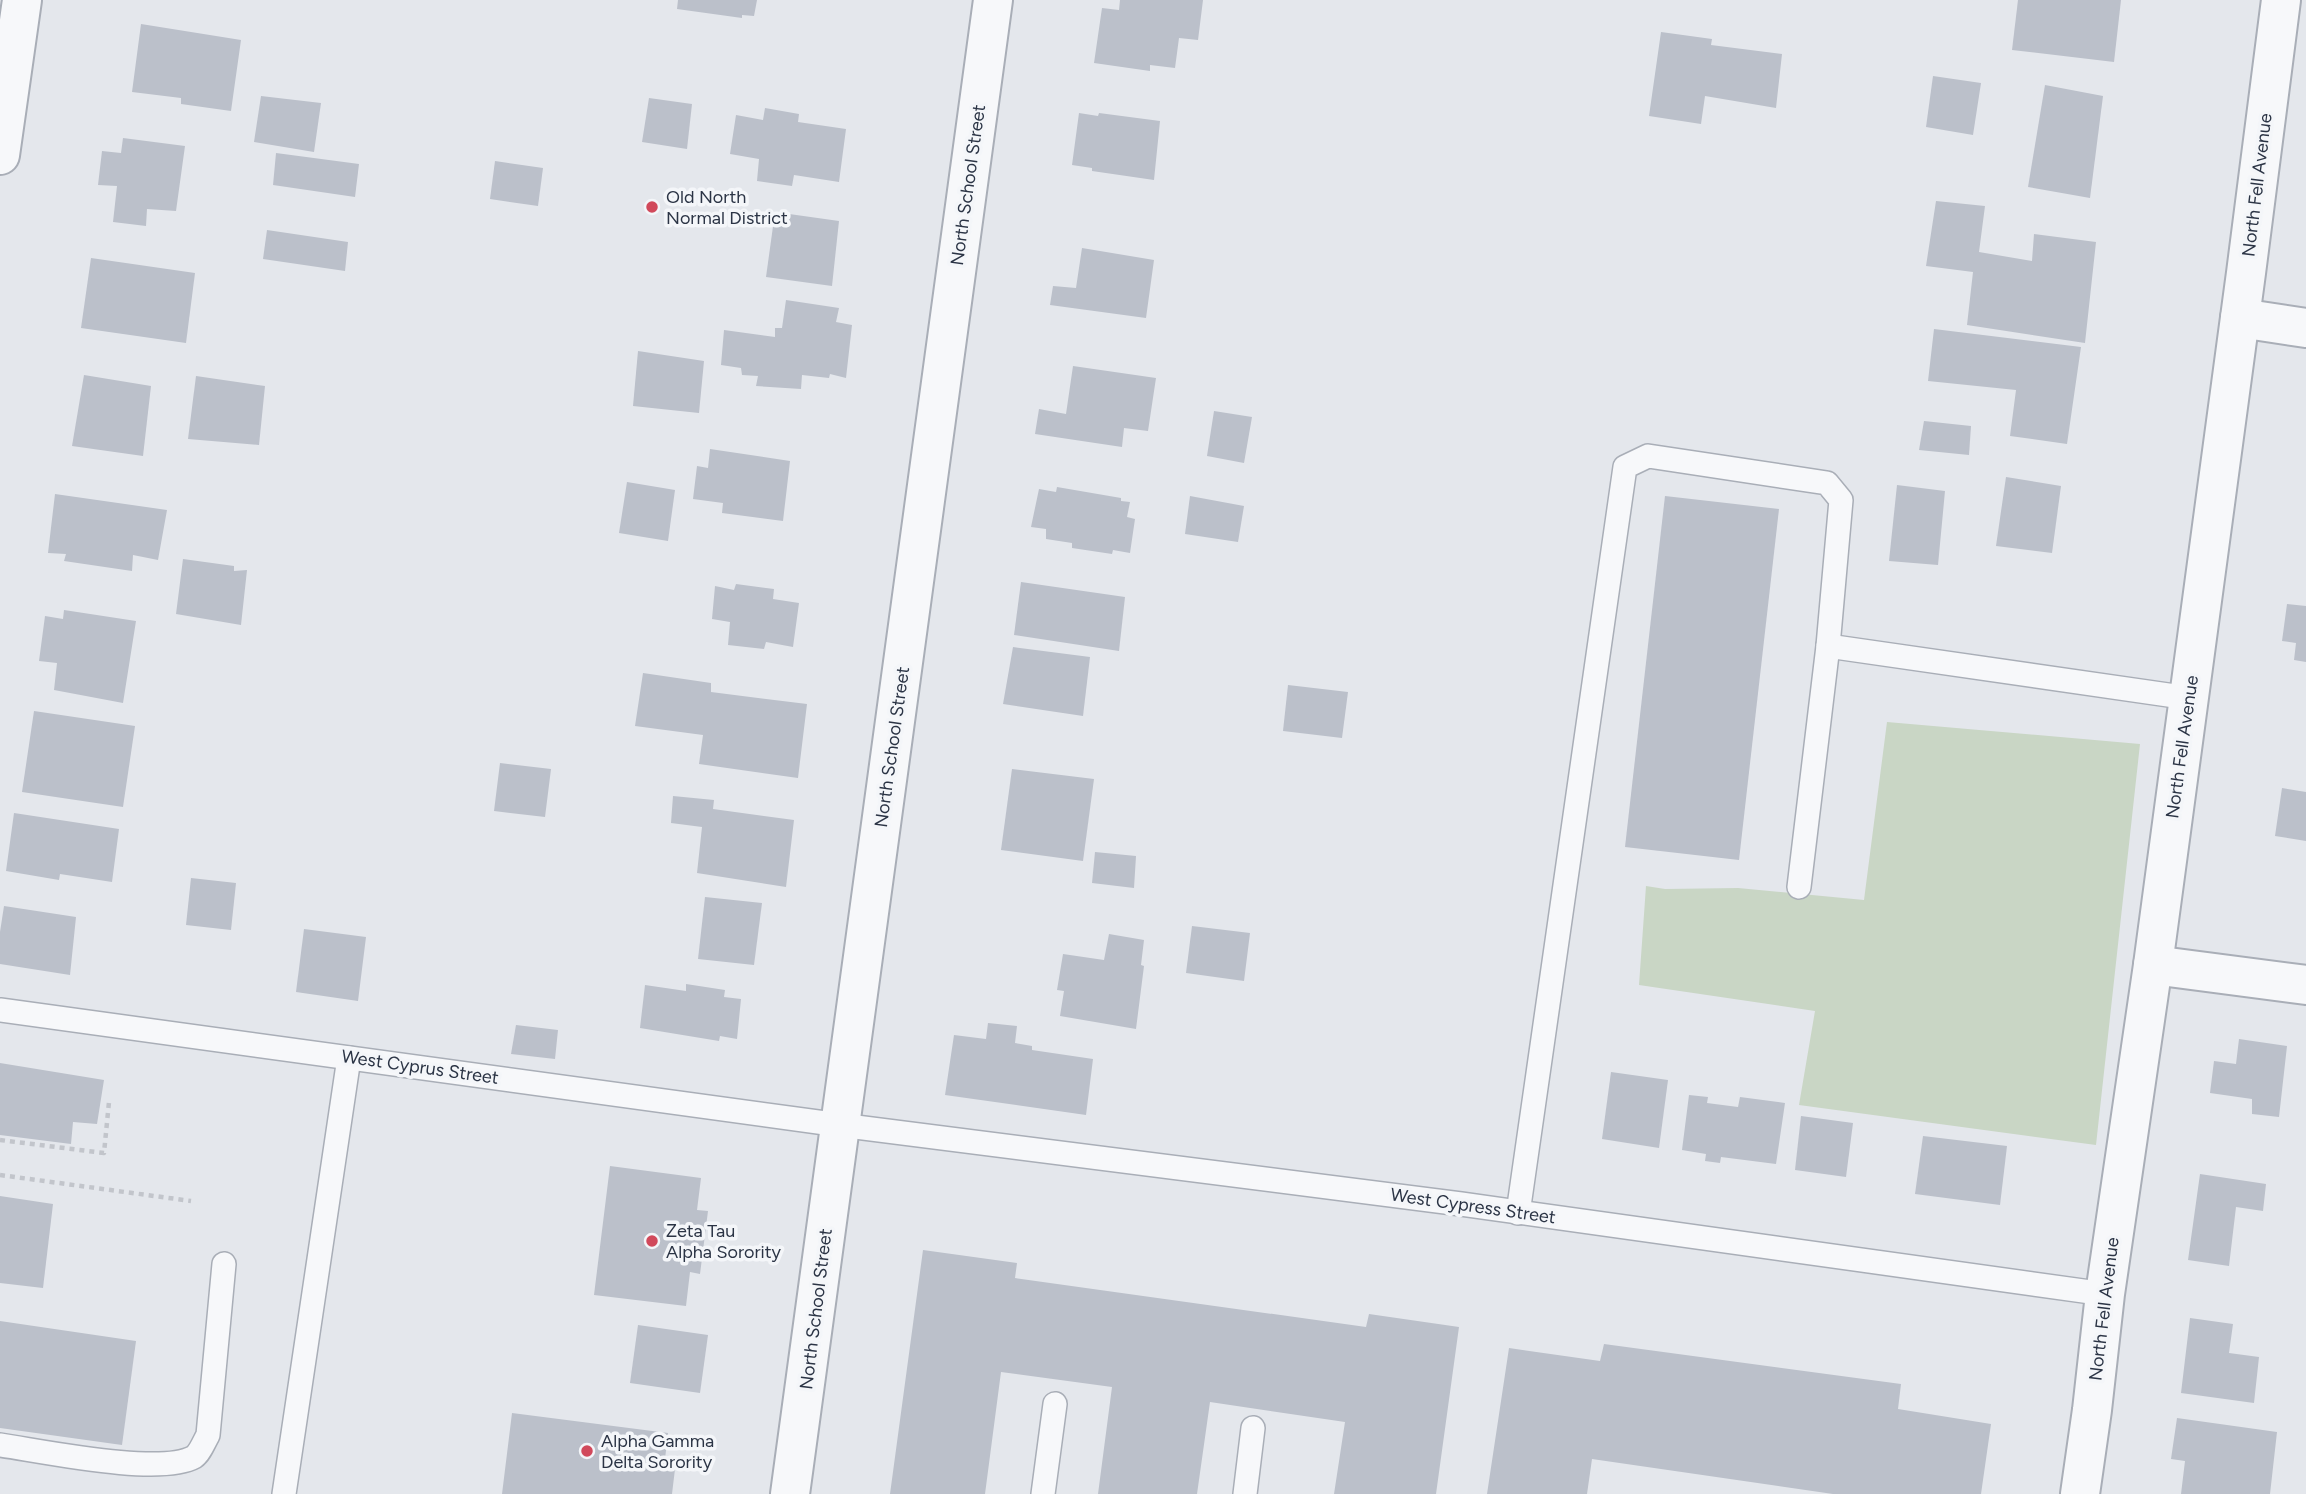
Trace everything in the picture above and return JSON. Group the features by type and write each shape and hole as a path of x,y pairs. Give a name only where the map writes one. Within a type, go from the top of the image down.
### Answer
{"street":[{"path":"0,155 22,0"},
{"name":"North School Street","path":"790,1494 993,0"},
{"name":"North Fell Avenue","path":"2080,1494 2281,0"},
{"path":"2240,318 2306,328"},
{"path":"2153,964 2306,985"}],"lane":[{"path":"1518,1213 1625,467 1648,456 1827,483 1841,500 1828,646 1799,887"},
{"path":"1828,646 2189,698"},
{"name":"West Cyprus Street","path":"0,1010 840,1125"},
{"path":"284,1494 348,1058"},
{"name":"West Cypress Street","path":"840,1125 1518,1213 2105,1294"},
{"path":"0,1445 137,1465 175,1464 196,1456 208,1435 224,1264"},
{"path":"1042,1494 1055,1404"},
{"path":"1245,1494 1254,1428"}],"path":[{"path":"0,1140 104,1153 110,1102"},
{"path":"0,1175 191,1201"}],"green space":[{"path":"1887,722 2140,744 2096,1145 1799,1105 1815,1011 1639,985 1646,886 1665,889 1738,888 1864,900"}],"building":[{"path":"678,0 757,0 754,16 742,15 742,18 677,9"},
{"path":"1120,0 1203,0 1198,40 1179,38 1175,68 1150,65 1150,71 1094,63 1102,8 1119,10"},
{"path":"2018,0 2121,0 2114,62 2012,50"},
{"path":"141,24 241,40 231,111 181,104 181,98 132,92"},
{"path":"1661,32 1712,39 1711,45 1782,54 1776,108 1705,96 1701,124 1649,116"},
{"path":"1933,76 1981,83 1973,135 1926,127"},
{"path":"2045,85 2103,96 2090,198 2028,187"},
{"path":"261,96 321,103 314,152 254,142"},
{"path":"649,98 692,104 687,149 642,142"},
{"path":"765,108 799,114 798,122 846,129 839,182 794,175 792,186 757,181 759,159 730,154 736,115 763,120"},
{"path":"1079,113 1160,121 1154,180 1092,171 1092,168 1072,165"},
{"path":"123,138 185,146 176,211 147,209 146,226 113,222 117,186 98,185 102,151 121,153"},
{"path":"276,153 359,164 355,197 273,185"},
{"path":"495,161 543,168 538,206 490,199"},
{"path":"1936,201 1985,206 1979,252 2032,261 2034,234 2096,242 2085,343 1967,325 1973,272 1926,266"},
{"path":"775,212 839,221 832,286 766,277"},
{"path":"267,230 348,242 345,271 263,259"},
{"path":"1082,248 1154,260 1146,318 1050,305 1053,286 1076,288"},
{"path":"91,258 195,273 186,343 81,328"},
{"path":"786,300 839,308 836,322 852,325 846,378 830,374 829,378 802,375 801,389 756,386 758,376 742,375 741,368 721,365 724,330 775,337 775,328 782,328"},
{"path":"1934,329 2081,347 2067,444 2010,436 2016,390 1928,381"},
{"path":"638,351 704,361 699,413 633,406"},
{"path":"1073,366 1156,378 1148,431 1124,428 1122,447 1035,434 1039,409 1066,414"},
{"path":"84,375 151,386 143,456 72,446"},
{"path":"196,376 265,386 259,445 188,439"},
{"path":"1214,411 1252,417 1244,463 1207,456"},
{"path":"1924,421 1971,426 1969,455 1919,450"},
{"path":"710,449 790,461 783,521 722,513 723,503 693,499 697,466 708,468"},
{"path":"2006,477 2061,486 2052,553 1996,546"},
{"path":"627,482 675,490 668,541 619,533"},
{"path":"1897,485 1945,491 1938,565 1889,561"},
{"path":"1057,487 1121,498 1121,501 1130,502 1127,517 1135,519 1130,553 1113,550 1112,554 1072,548 1072,543 1046,539 1046,529 1031,527 1039,489 1056,492"},
{"path":"55,494 167,510 158,560 133,555 132,571 64,561 66,554 48,553"},
{"path":"1190,496 1244,506 1238,542 1185,534"},
{"path":"1665,496 1779,509 1739,860 1625,847"},
{"path":"183,559 234,566 234,571 247,570 241,625 176,614"},
{"path":"1021,582 1125,597 1119,651 1014,635"},
{"path":"736,584 774,589 773,599 799,603 793,647 766,642 764,649 728,645 730,622 712,619 715,586 734,590"},
{"path":"2287,604 2306,606 2306,662 2294,660 2296,643 2282,641"},
{"path":"64,610 136,621 123,703 54,690 57,663 39,661 45,616 63,619"},
{"path":"1013,647 1090,657 1083,716 1003,704"},
{"path":"643,673 711,683 711,692 807,704 798,778 699,764 703,735 635,726"},
{"path":"1288,685 1348,692 1342,738 1283,731"},
{"path":"34,711 135,726 123,807 22,792"},
{"path":"500,763 551,769 545,817 494,811"},
{"path":"1012,769 1094,779 1083,861 1001,850"},
{"path":"2282,788 2306,792 2306,841 2275,836"},
{"path":"673,796 714,800 713,809 794,820 786,887 697,873 702,827 671,823"},
{"path":"14,813 119,829 112,882 60,874 59,880 6,871"},
{"path":"1095,852 1136,856 1134,888 1092,883"},
{"path":"191,878 236,883 231,930 186,925"},
{"path":"705,897 762,903 754,965 698,959"},
{"path":"4,906 76,917 70,975 0,964 0,932"},
{"path":"1192,926 1250,933 1244,981 1186,973"},
{"path":"304,929 366,937 358,1001 296,992"},
{"path":"1109,934 1144,940 1141,965 1144,966 1136,1029 1060,1016 1064,991 1057,990 1063,954 1104,960"},
{"path":"686,984 725,990 724,997 741,999 737,1039 720,1036 719,1041 640,1028 645,985 686,991"},
{"path":"988,1023 1017,1026 1015,1043 1032,1046 1032,1050 1093,1059 1086,1115 945,1095 954,1035 986,1039"},
{"path":"516,1025 558,1030 555,1059 511,1054"},
{"path":"2239,1039 2287,1046 2279,1117 2252,1114 2252,1099 2210,1093 2214,1061 2236,1064"},
{"path":"0,1063 104,1080 97,1124 73,1122 71,1144 0,1135"},
{"path":"1611,1072 1668,1080 1659,1148 1602,1139"},
{"path":"1689,1095 1708,1097 1707,1103 1738,1107 1740,1097 1785,1103 1776,1164 1721,1157 1720,1163 1705,1161 1706,1154 1682,1150"},
{"path":"1801,1116 1853,1123 1846,1177 1795,1170"},
{"path":"1923,1136 2007,1146 2000,1205 1915,1194"},
{"name":"Ζeta Tau Alpha Sorority","path":"610,1166 701,1178 697,1210 708,1211 700,1274 690,1272 686,1306 594,1295"},
{"path":"2200,1174 2266,1184 2263,1211 2236,1207 2229,1266 2188,1260"},
{"path":"0,1196 53,1204 43,1288 0,1283"},
{"path":"923,1250 1017,1263 1015,1278 1366,1327 1369,1314 1459,1327 1436,1494 1334,1494 1345,1422 1210,1402 1197,1494 1098,1494 1112,1387 1001,1372 985,1494 890,1494"},
{"path":"2190,1318 2233,1324 2229,1353 2259,1357 2254,1403 2181,1393"},
{"path":"0,1321 136,1341 122,1445 0,1428"},
{"path":"638,1325 708,1335 700,1393 630,1383"},
{"path":"1604,1344 1901,1384 1898,1409 1991,1424 1981,1494 1833,1494 1592,1459 1587,1494 1487,1494 1509,1348 1600,1361"},
{"name":"Alpha Gamma Delta Sorority","path":"512,1413 668,1433 664,1468 675,1469 672,1494 502,1494"},
{"path":"2177,1418 2277,1432 2270,1494 2181,1494 2185,1461 2171,1459"}],"place":[{"name":"Old North Normal District","path":"652,207"},
{"name":"Ζeta Tau Alpha Sorority","path":"652,1241"},
{"name":"Alpha Gamma Delta Sorority","path":"587,1451"}]}
